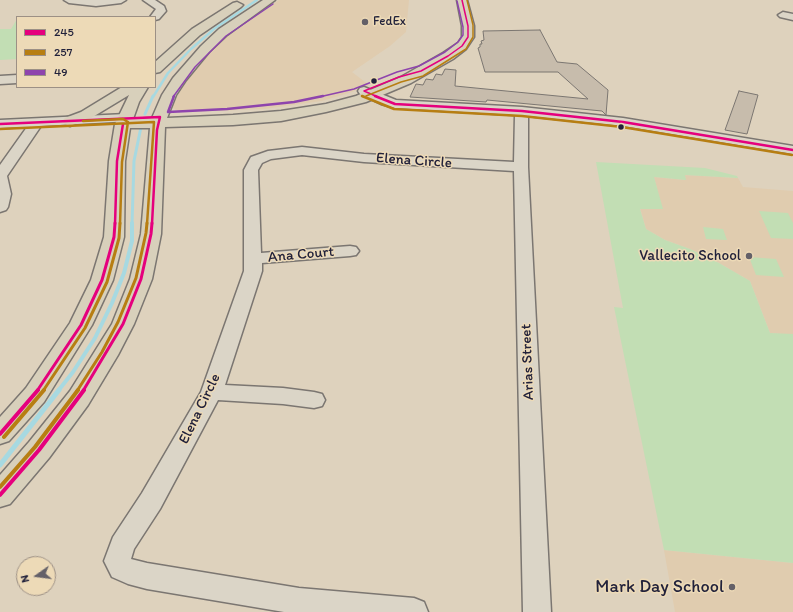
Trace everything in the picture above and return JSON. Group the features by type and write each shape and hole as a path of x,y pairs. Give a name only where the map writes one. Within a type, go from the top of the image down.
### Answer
{"main road":[{"path":"156,68 196,32 244,0"},
{"path":"0,434 35,395 81,325 102,280 114,237 117,161 142,121 169,94 180,78 205,49 223,32 270,0"},
{"path":"142,121 280,113 326,108 406,80 448,56 462,46 468,36 468,26 462,0"},
{"path":"70,121 86,115 130,88"},
{"path":"0,495 39,450 79,398 106,355 123,324 141,279 151,234 142,121 132,102 140,88"}],"street":[{"path":"69,0 96,3 121,0"},
{"path":"148,0 161,8 162,11 156,16"},
{"path":"0,80 16,79"},
{"path":"368,93 395,104 522,111 630,123 793,150"},
{"name":"Arias Street","path":"522,111 521,167 537,612"},
{"path":"0,130 70,121 142,121"},
{"path":"0,124 35,125 142,121"},
{"path":"0,207 3,194 0,176 35,125"},
{"name":"Elena Circle","path":"414,612 299,602 147,576 122,568 117,562 122,545 151,501 212,392 253,271 250,170 256,160 268,155 302,151 364,158 521,167"},
{"name":"Ana Court","path":"252,259 350,251"},
{"path":"212,392 283,396 314,400"}],"shaded area":[{"path":"279,0 409,0 406,32 390,46 352,72 369,85 352,92 322,101 264,109 188,112 178,111 172,107 182,86 222,40"},
{"name":"Vallecito School","path":"684,175 738,178 743,187 793,191 793,335 770,333 750,281 719,263 690,249 665,240 646,229 640,208 662,209 654,177 686,180"},
{"name":"Mark Day School","path":"664,550 793,563 793,612 675,612"}],"green space":[{"path":"16,21 16,59 0,60 0,29 11,29"},
{"path":"596,162 705,168 737,176 738,178 685,175 686,180 654,177 663,209 640,209 646,229 665,240 690,249 719,263 750,281 770,333 793,334 793,563 664,550 614,307 623,308"},
{"path":"759,211 788,213 793,223 793,239 771,238"},
{"path":"703,227 723,229 727,240 706,239"},
{"path":"749,257 776,259 784,277 756,275"}],"building":[{"path":"540,30 557,62 577,64 608,90 606,115 602,111 487,100 486,102 410,97 416,84 423,85 426,79 433,80 436,74 442,75 445,69 456,70 455,86 588,99 558,72 485,72 478,48 480,47 480,44 482,44 481,41 484,40 483,31"},
{"path":"739,91 758,95 747,134 725,130"}],"waterway":[{"path":"153,97 168,73 191,49 214,29 257,0"},
{"path":"145,114 153,96"},
{"path":"132,224 134,161 141,127"},
{"path":"58,391 73,372 95,338 112,303 124,273 132,241 132,224"},
{"path":"0,465 59,390"}],"transit line":[{"name":"245","path":"364,91 399,77 421,71 448,56 462,46 468,37 468,26 462,0"},
{"name":"257","path":"366,96 401,82 423,76 466,49 473,37 473,25 467,0"},
{"name":"49","path":"273,4 226,36 195,67 173,97 168,112 227,109 294,102 354,89 397,72 419,66 445,52 458,42 463,35 463,27 457,1"},
{"name":"245","path":"364,91 395,104 522,111 623,122 793,150"},
{"name":"257","path":"362,96 394,109 522,116 622,127 792,155"},
{"name":"245","path":"0,124 160,117 157,130 151,234 141,279 123,324 106,355 79,398 39,450 0,495"},
{"name":"257","path":"4,437 39,398 85,328 107,282 119,238 122,162 128,122 123,119 83,121"},
{"name":"257","path":"0,129 154,122 146,233 136,278 118,322 102,352 75,395 35,447 0,487"},
{"name":"245","path":"0,434 35,395 81,325 102,280 114,237 117,161 123,124"}],"place":[{"name":"FedEx","path":"365,22"},
{"name":"Vallecito School","path":"749,256"},
{"name":"Mark Day School","path":"732,587"}]}
